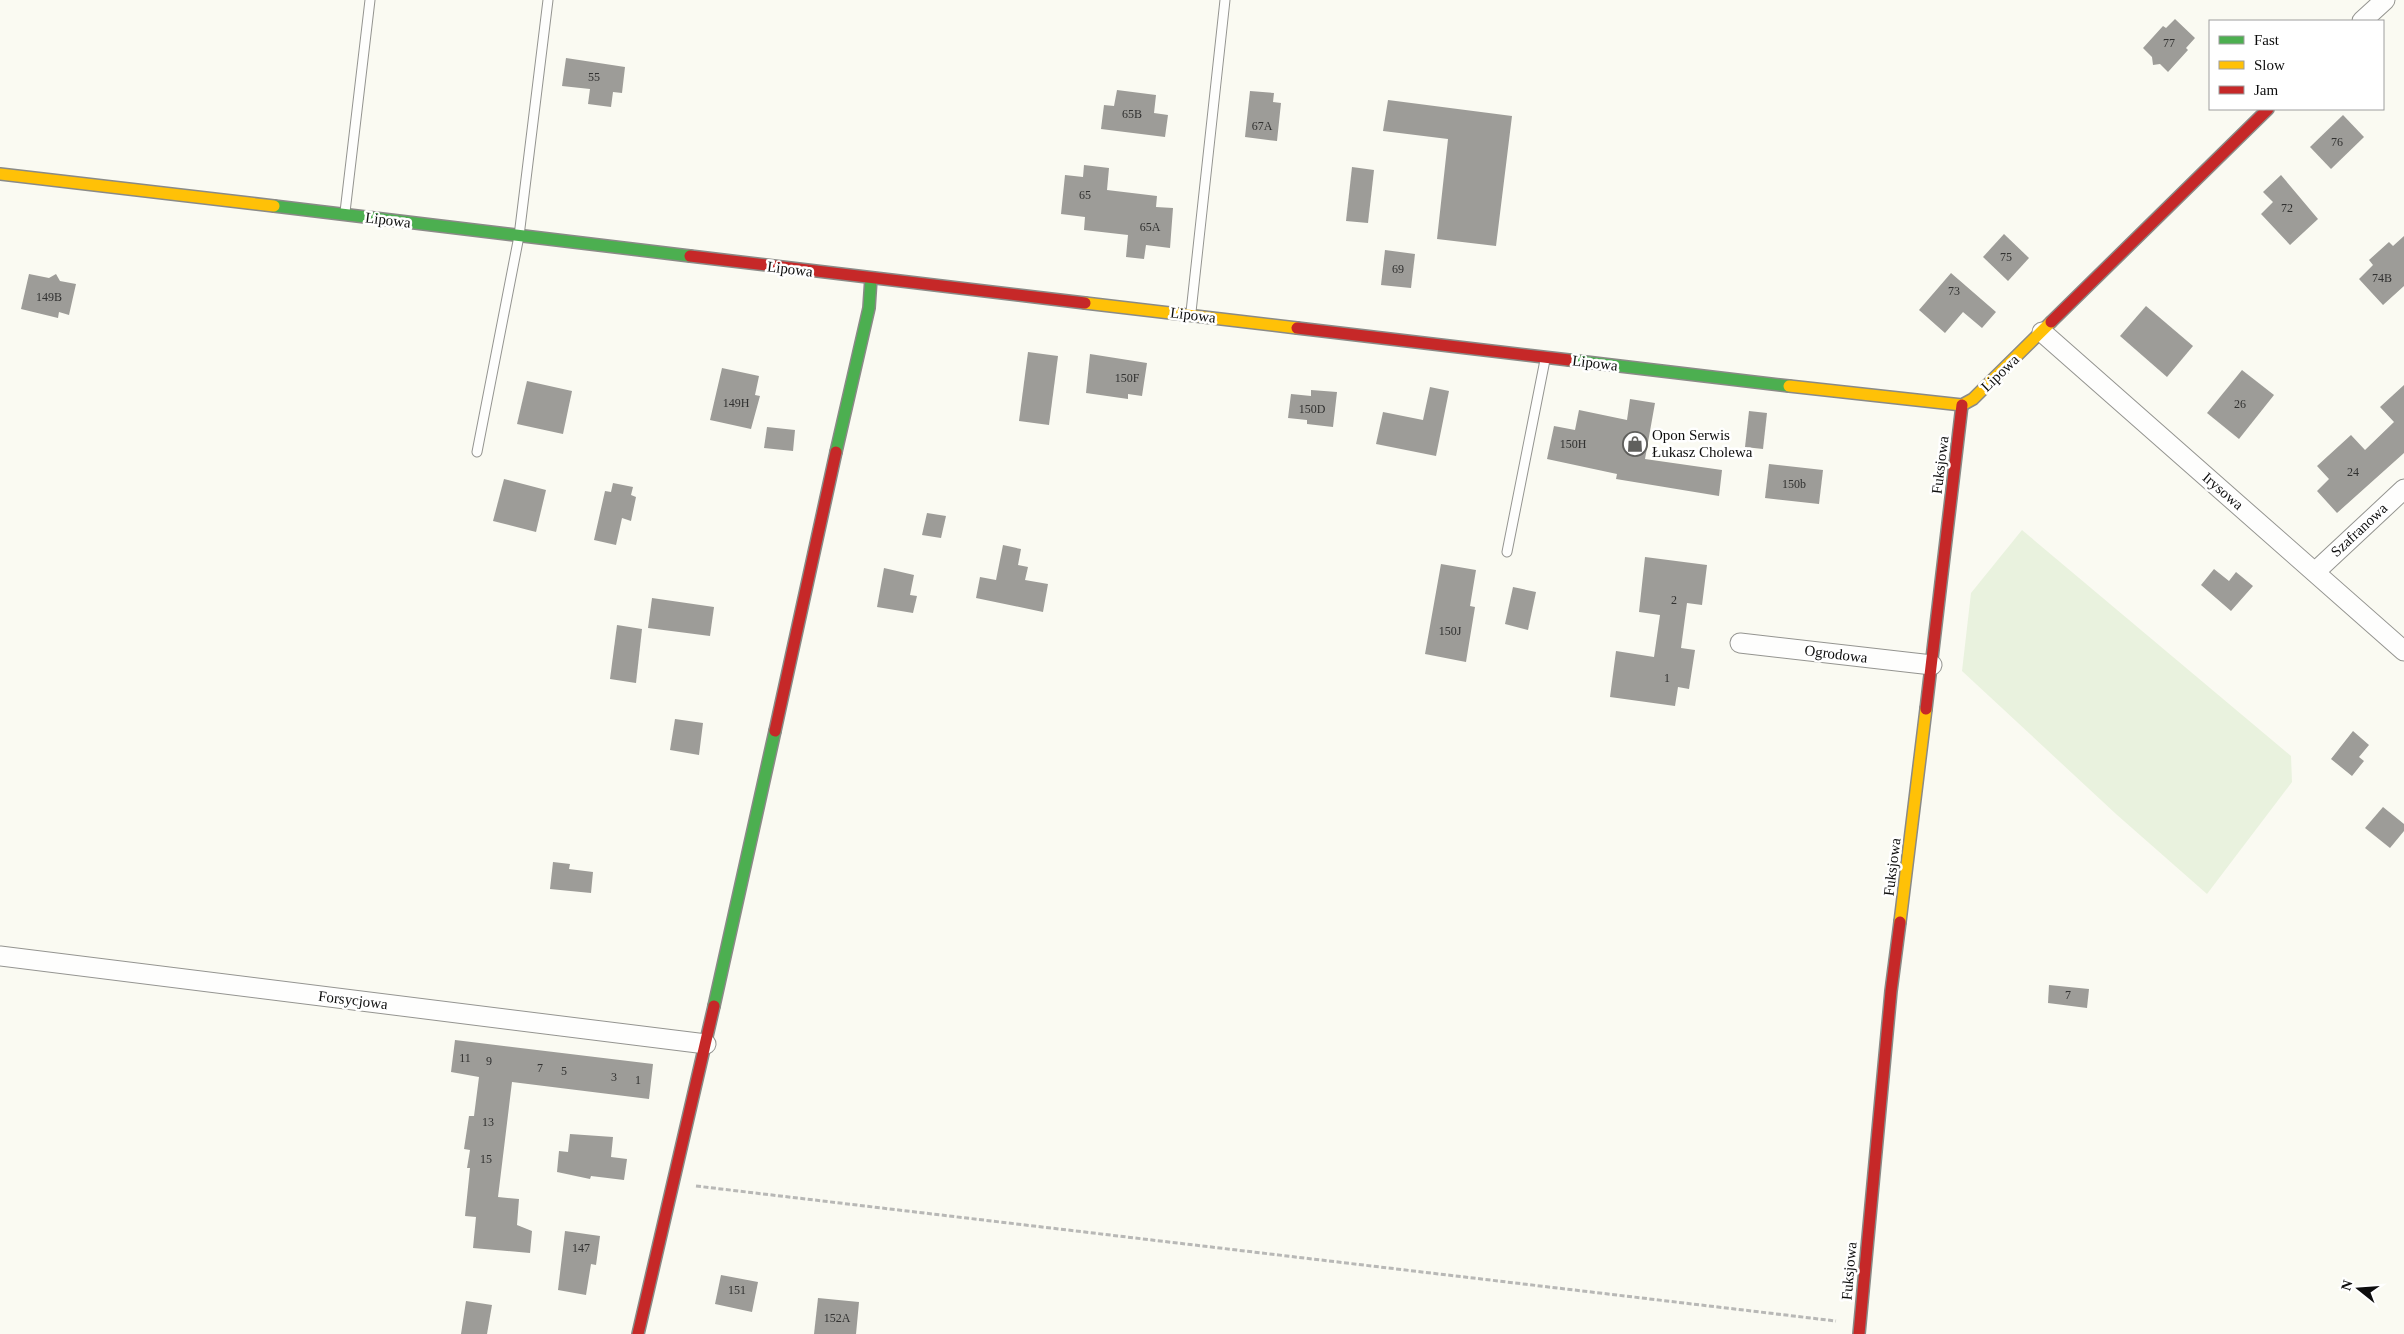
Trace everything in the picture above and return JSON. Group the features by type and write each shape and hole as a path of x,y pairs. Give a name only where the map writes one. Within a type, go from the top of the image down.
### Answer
{"street":[{"path":"2363,20 2385,0"},
{"name":"Lipowa","path":"0,174 1546,358 1962,405 1973,399 2267,110"},
{"path":"638,1334 706,1044 807,579 869,308 871,278"},
{"name":"Irysowa","path":"2042,332 2404,650"},
{"name":"Fuksjowa","path":"1859,1329 1891,991 1962,405"},
{"name":"Szafranowa","path":"2315,572 2404,488"},
{"name":"Ogrodowa","path":"1740,643 1932,665"},
{"name":"Forsycjowa","path":"0,956 706,1044"}],"lane":[{"path":"345,214 370,0"},
{"path":"478,452 520,236 548,0"},
{"path":"1190,315 1225,0"},
{"path":"1507,552 1546,358"}],"path":[{"path":"674,1184 1859,1329"}],"green space":[{"path":"2022,530 2291,756 2292,782 2207,894 2116,814 1962,671 1971,593"}],"building":[{"path":"2175,19 2195,38 2186,48 2188,50 2168,72 2160,64 2153,65 2152,57 2143,48 2163,26 2166,28"},
{"path":"566,58 625,67 622,93 613,92 611,107 588,104 590,89 562,86"},
{"path":"1117,90 1156,95 1154,113 1168,115 1165,137 1101,129 1104,105 1114,106"},
{"path":"1250,91 1274,93 1273,102 1281,103 1277,141 1245,137"},
{"path":"1388,100 1512,116 1496,246 1437,239 1448,139 1383,131"},
{"path":"2343,115 2364,137 2331,169 2310,147"},
{"path":"1084,165 1109,168 1107,190 1157,196 1156,207 1173,208 1170,248 1146,245 1144,259 1126,257 1128,235 1084,230 1085,217 1061,214 1065,175 1083,177"},
{"path":"1352,167 1374,170 1368,223 1346,221"},
{"path":"2281,175 2318,219 2290,245 2261,214 2273,202 2263,192"},
{"path":"2004,234 2029,258 2008,281 1983,257"},
{"path":"2404,236 2404,286 2383,305 2359,279 2373,265 2369,260 2389,242 2393,246"},
{"path":"1385,250 1415,254 1411,288 1381,285"},
{"path":"1951,273 1996,312 1982,328 1963,312 1945,333 1919,310"},
{"path":"29,274 49,278 56,274 60,281 76,284 69,315 59,312 58,318 21,309"},
{"path":"2146,306 2193,346 2167,377 2120,336"},
{"path":"1028,352 1058,356 1049,425 1019,421"},
{"path":"1090,354 1147,363 1142,396 1128,394 1128,399 1086,393"},
{"path":"722,368 759,376 755,395 760,396 751,429 710,420"},
{"path":"2242,370 2274,395 2239,439 2207,413"},
{"path":"527,381 572,391 563,434 517,424"},
{"path":"2404,385 2404,453 2337,513 2317,491 2329,479 2317,466 2351,435 2365,450 2394,422 2380,407"},
{"path":"1430,387 1449,391 1436,456 1376,444 1383,412 1423,420"},
{"path":"1311,390 1337,392 1333,427 1307,424 1307,420 1288,418 1291,394 1311,396"},
{"path":"1630,399 1655,403 1645,459 1722,470 1719,496 1616,479 1617,474 1547,459 1554,426 1575,430 1579,410 1627,420"},
{"path":"1749,411 1767,413 1763,449 1745,447"},
{"path":"767,427 795,430 793,451 764,448"},
{"path":"1769,464 1823,470 1819,504 1765,498"},
{"path":"504,479 546,490 536,532 493,521"},
{"path":"613,483 633,487 631,495 636,497 631,521 622,518 616,545 594,540 605,491 611,492"},
{"path":"927,513 946,516 941,538 922,535"},
{"path":"1003,545 1021,549 1018,565 1028,567 1025,580 1048,584 1043,612 976,598 980,577 996,580"},
{"path":"1645,557 1707,565 1702,605 1687,603 1681,648 1695,650 1689,689 1678,687 1675,706 1610,697 1616,651 1654,657 1660,615 1639,612"},
{"path":"1441,564 1476,570 1470,606 1475,607 1466,662 1425,654"},
{"path":"884,568 914,575 910,595 917,596 913,613 877,607"},
{"path":"2214,569 2229,581 2236,572 2253,586 2231,611 2201,585"},
{"path":"1513,587 1536,592 1528,630 1505,624"},
{"path":"652,598 714,607 710,636 648,628"},
{"path":"617,625 642,629 636,683 610,679"},
{"path":"675,719 703,723 699,755 670,750"},
{"path":"2353,731 2369,745 2359,757 2364,761 2352,776 2331,759"},
{"path":"2383,807 2404,824 2404,831 2390,848 2365,828"},
{"path":"553,862 570,864 569,869 593,872 591,893 550,889"},
{"path":"2049,985 2089,989 2087,1008 2048,1003"},
{"path":"455,1040 653,1064 649,1099 512,1082 498,1197 519,1199 517,1225 532,1231 530,1253 473,1248 476,1217 465,1216 470,1168 467,1168 470,1150 464,1149 469,1116 474,1116 479,1077 451,1072"},
{"path":"570,1134 613,1137 611,1157 627,1159 624,1180 591,1176 590,1179 557,1172 559,1151 568,1152"},
{"path":"565,1231 600,1236 596,1265 591,1264 586,1295 558,1290"},
{"path":"721,1275 758,1282 752,1312 715,1304"},
{"path":"818,1298 859,1302 856,1334 814,1334"},
{"path":"466,1301 492,1305 487,1334 461,1334"}],"traffic: fast":[{"path":"274,206 690,256"},
{"path":"836,452 869,308 871,278"},
{"path":"1569,360 1789,386"},
{"path":"714,1006 775,731"}],"traffic: slow":[{"path":"0,174 274,206"},
{"path":"1085,303 1297,328"},
{"path":"1789,386 1962,405 1973,399 2051,322"},
{"path":"1900,922 1926,709"}],"traffic: jam":[{"path":"2051,322 2267,110"},
{"path":"690,256 1085,303"},
{"path":"1297,328 1569,360"},
{"path":"1926,709 1962,405"},
{"path":"775,731 836,452"},
{"path":"1859,1334 1891,991 1900,922"},
{"path":"638,1334 714,1006"}],"place":[{"name":"Opon Serwis Łukasz Cholewa","path":"1635,444"}]}
